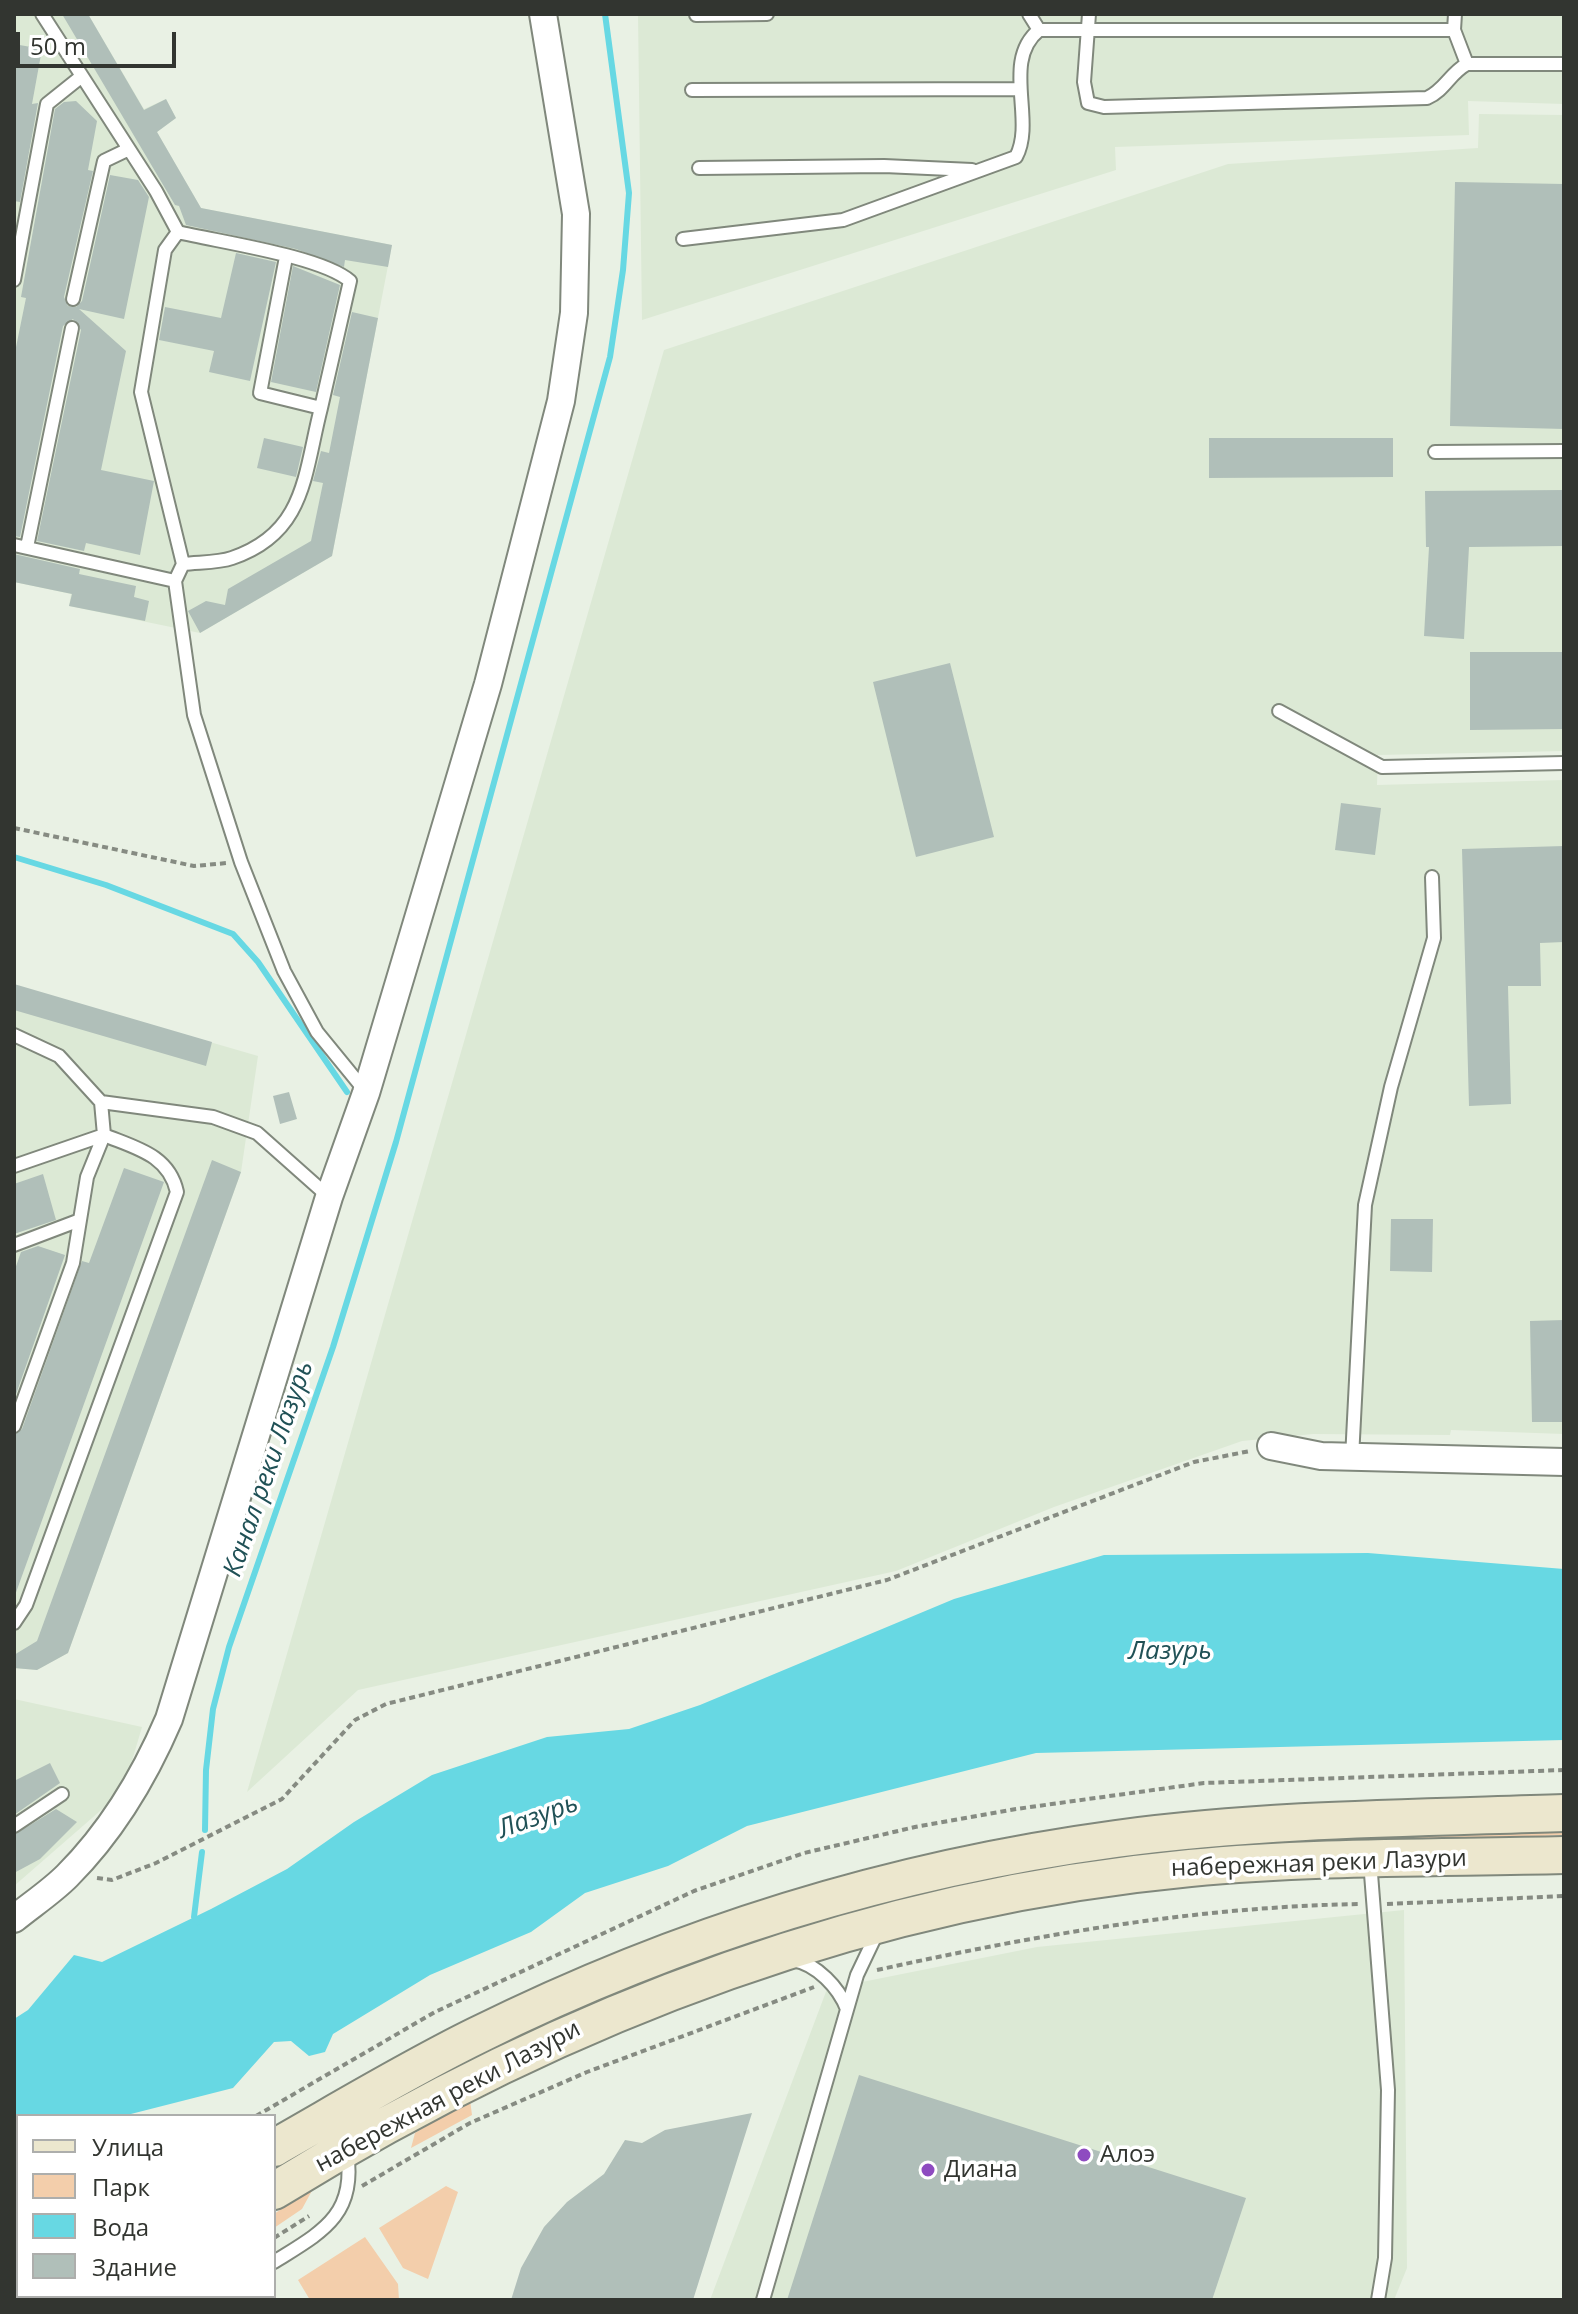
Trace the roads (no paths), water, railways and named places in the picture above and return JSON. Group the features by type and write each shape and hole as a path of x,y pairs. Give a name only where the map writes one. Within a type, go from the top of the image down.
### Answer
{"main road":[{"name":"набережная реки Лазури","path":"276,2190 312,2168 352,2130 478,2035 613,1974 741,1926 896,1881 1042,1850 1189,1830 1564,1813"},
{"name":"набережная реки Лазури","path":"283,2142 352,2130 557,2037 663,1993 771,1954 882,1922 1034,1889 1149,1872 1304,1860 1564,1855"},
{"path":"283,2142 303,2139 313,2149 312,2168"}],"street":[{"path":"14,1919 68,1875 135,1788 169,1719 329,1197 366,1093 488,684 561,401 574,313 576,214 543,14"},
{"path":"1271,1446 1321,1456 1352,1458 1564,1462"}],"lane":[{"path":"42,14 178,232 338,270 350,281 294,513 277,532 232,558 183,564"},
{"path":"696,15 767,14"},
{"path":"1029,14 1039,30"},
{"path":"1089,14 1084,82 1088,103 1104,107 1427,98 1439,93 1455,70 1467,64 1564,64"},
{"path":"1455,14 1454,30 1467,64"},
{"path":"683,239 843,220 1016,157 1023,145 1020,89 1027,39 1039,30 1454,30"},
{"path":"14,280 47,104 82,76"},
{"path":"692,90 1020,89"},
{"path":"73,299 104,161 129,149"},
{"path":"699,168 884,166 979,171"},
{"path":"178,232 165,250 141,392 183,564 175,581 194,715 241,862 284,971 317,1032 366,1093"},
{"path":"286,257 260,393 321,408"},
{"path":"72,328 21,546 175,581"},
{"path":"1435,452 1564,451"},
{"path":"1279,711 1382,767 1564,763"},
{"path":"1352,1458 1365,1205 1391,1087 1434,938 1432,877"},
{"path":"14,1035 59,1056 101,1102 104,1135 87,1177 73,1263 14,1426"},
{"path":"101,1102 213,1117 257,1133 329,1197"},
{"path":"14,1166 104,1135 155,1156 173,1174 177,1192 26,1605 14,1623"},
{"path":"14,1245 80,1220"},
{"path":"14,1826 62,1794"},
{"path":"1370,1861 1388,2090 1385,2258 1378,2300"},
{"path":"763,2300 857,1975 882,1922"},
{"path":"771,1954 801,1962 828,1981 846,2015"},
{"path":"276,2261 330,2227 351,2177 352,2130"}],"water":[{"name":"Лазурь","path":"1368,1553 1564,1569 1564,1740 1036,1753 747,1826 668,1866 585,1893 531,1932 430,1975 333,2034 325,2052 309,2056 291,2041 274,2042 233,2088 131,2114 16,2114 14,2151 14,2019 28,2010 74,1955 102,1962 211,1909 287,1869 354,1822 432,1775 547,1737 629,1729 700,1705 954,1599 1104,1555"}],"waterway":[{"path":"205,1830 206,1770 213,1709 229,1647 333,1347 396,1142 610,357 623,270 629,193 605,14"},
{"name":"Канал реки Лазурь","path":"14,857 106,885 233,934 258,962 347,1092"},
{"path":"198,1922 194,1917 202,1852"}],"place":[{"name":"Алоэ","path":"1084,2155"},
{"name":"Диана","path":"928,2170"}]}
